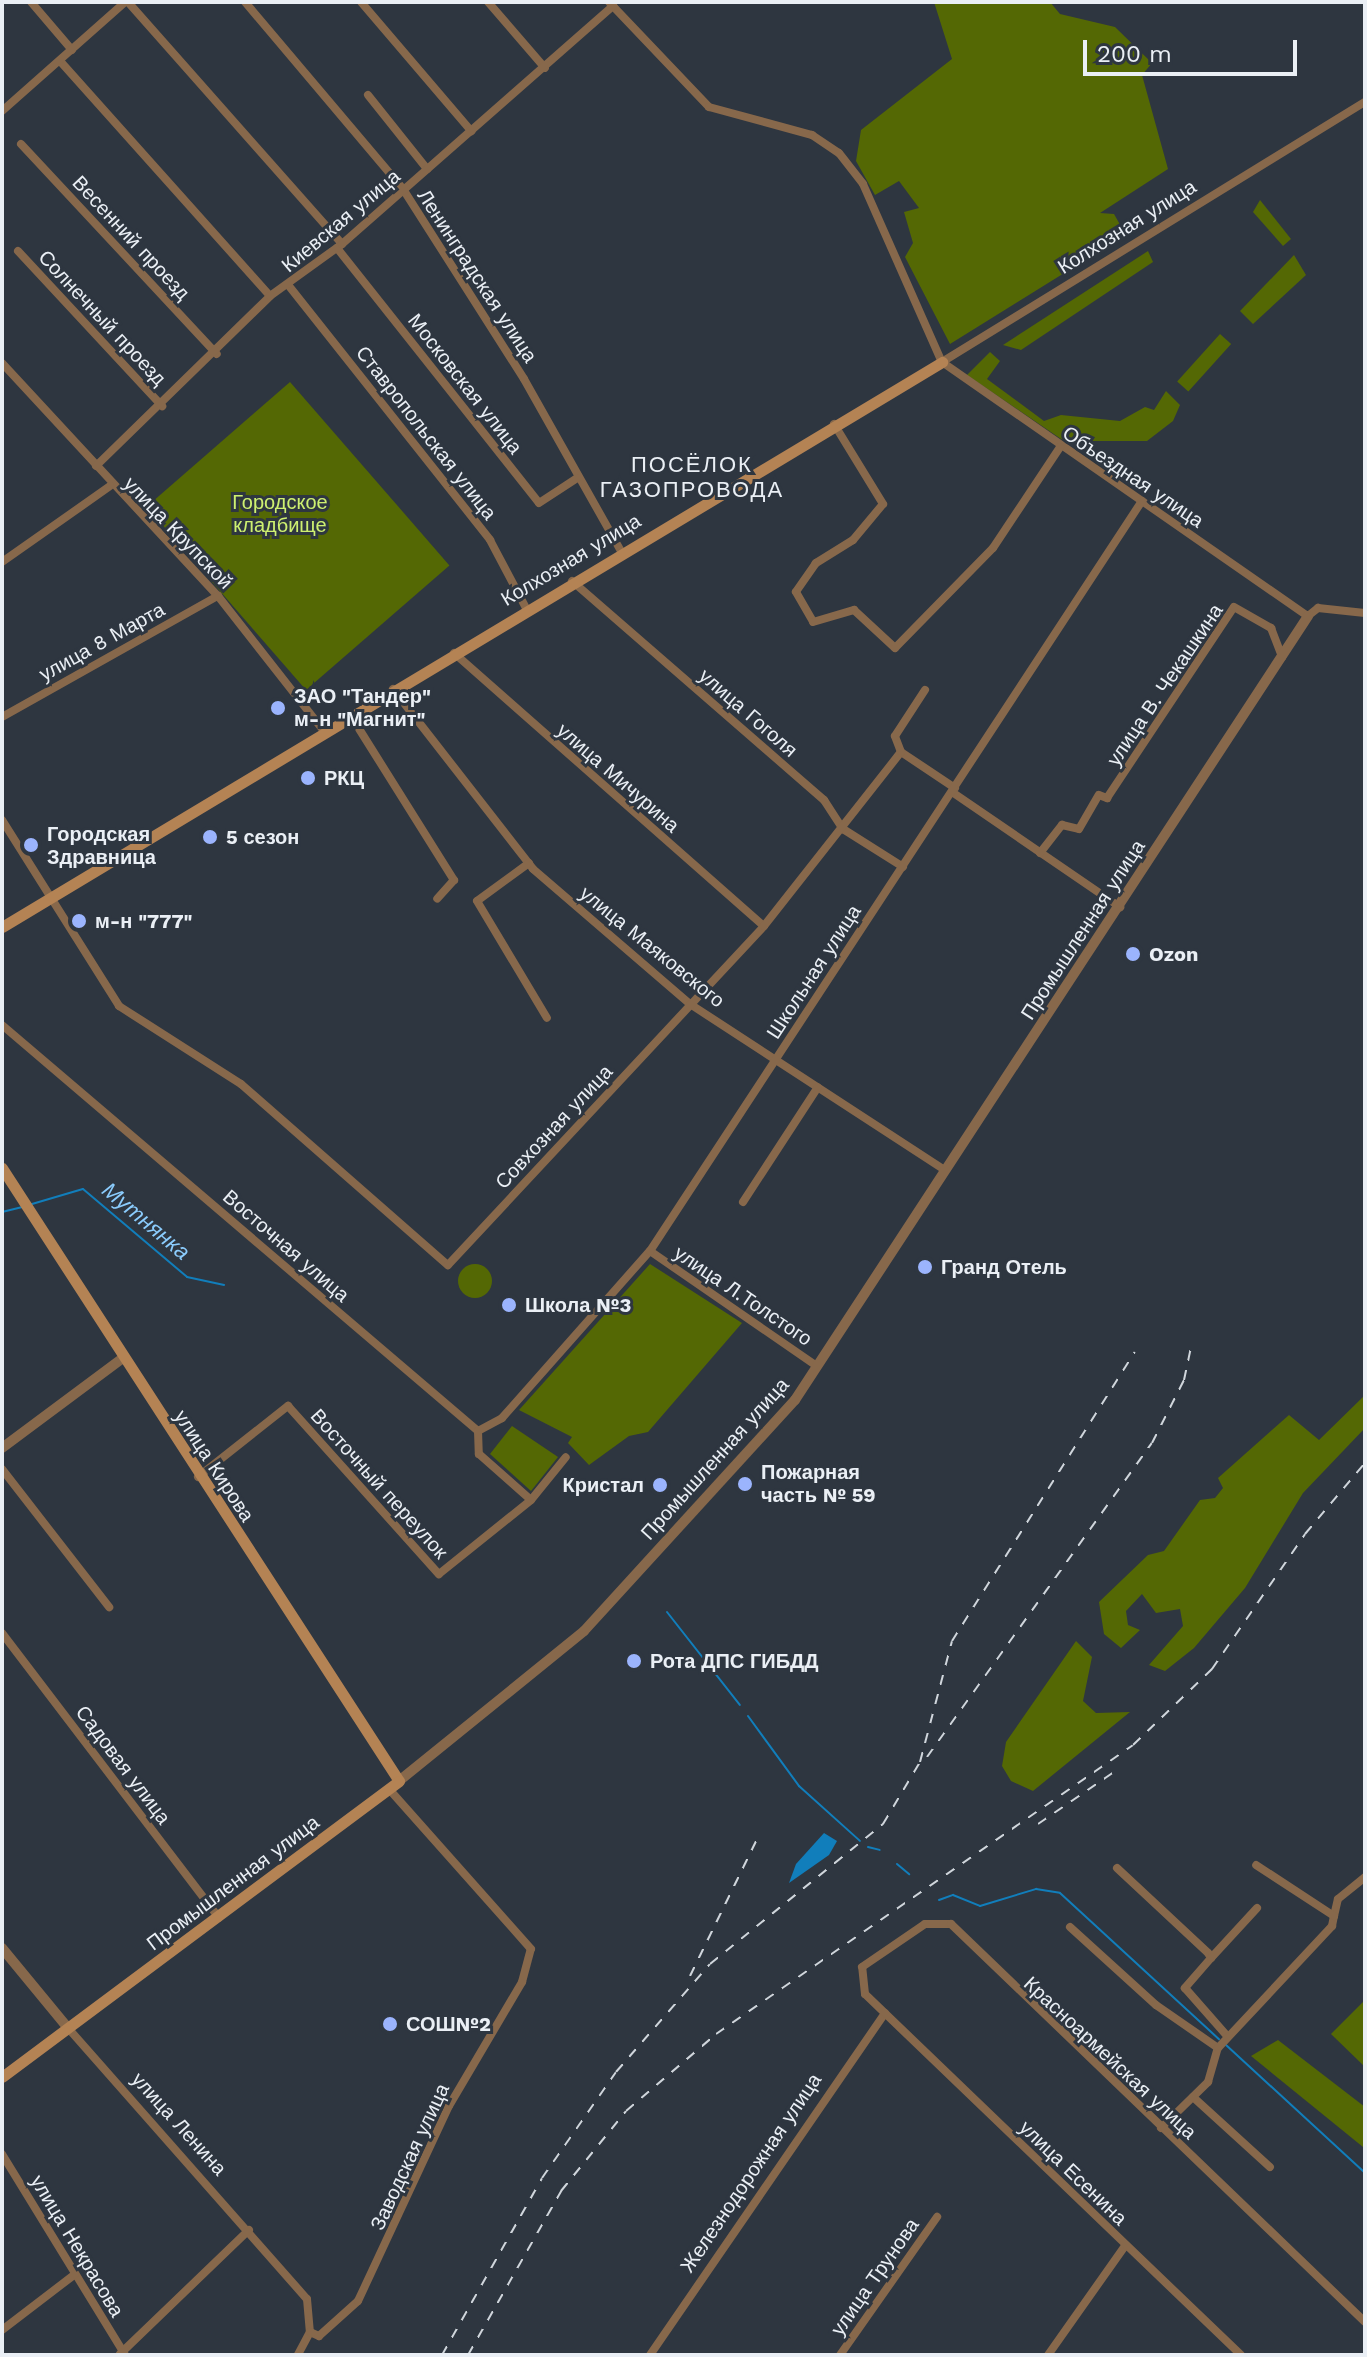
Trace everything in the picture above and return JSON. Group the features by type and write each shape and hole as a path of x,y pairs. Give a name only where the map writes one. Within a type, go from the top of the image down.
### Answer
{"main road":[{"name":"Колхозная улица","path":"2,927 571,580 942,362"},
{"name":"улица Кирова","path":"2,1168 198,1477 399,1781"},
{"name":"Промышленная улица","path":"2,2077 399,1781"}],"street":[{"path":"31,2 72,50"},
{"path":"2,111 126,2"},
{"name":"Московская улица","path":"126,2 340,246 539,503 577,478"},
{"name":"Ленинградская улица","path":"245,2 403,189 524,379 577,478 621,551"},
{"path":"361,2 471,131"},
{"path":"488,2 545,68"},
{"path":"611,4 709,107 812,135 839,153 863,184 942,362"},
{"name":"Киевская улица","path":"96,466 217,354 270,296 289,286 340,246 545,68 611,4"},
{"path":"60,61 270,296"},
{"path":"368,95 427,169"},
{"name":"Колхозная улица","path":"942,362 1365,102"},
{"name":"Весенний проезд","path":"21,144 217,354"},
{"name":"Солнечный проезд","path":"18,251 162,406"},
{"name":"Ставропольская улица","path":"289,286 490,540 526,608"},
{"name":"Объездная улица","path":"942,362 1060,447 1308,616"},
{"name":"улица Крупской","path":"2,363 96,466 110,486 218,596 324,731"},
{"path":"834,424 883,504 853,540 816,563 796,592 813,622 854,610 895,648 993,548 1060,447"},
{"path":"2,562 110,486"},
{"name":"Школьная улица","path":"478,1431 502,1418 650,1251 1142,501"},
{"name":"улица Гоголя","path":"571,580 824,800 843,829 903,867"},
{"name":"улица 8 Марта","path":"2,717 218,596"},
{"name":"улица В. Чекашкина","path":"1040,853 1062,825 1079,829 1099,795 1107,798 1234,607 1271,628 1282,657"},
{"path":"1308,616 1318,608 1364,612"},
{"name":"Промышленная улица","path":"399,1781 584,1631 795,1400 1308,616"},
{"name":"улица Мичурина","path":"454,652 764,926"},
{"name":"улица Маяковского","path":"393,689 529,863 690,1004 945,1170"},
{"name":"Совхозная улица","path":"47,898 128,1011 241,1084 448,1265 764,926 901,752 895,736 925,690"},
{"path":"351,716 454,880 437,899"},
{"path":"901,752 1120,907"},
{"path":"2,820 47,898"},
{"path":"529,863 477,901 547,1018"},
{"name":"Восточная улица","path":"2,1025 478,1431 479,1454 531,1500"},
{"path":"743,1202 818,1087"},
{"name":"улица Л.Толстого","path":"650,1251 817,1366"},
{"path":"2,1448 124,1357"},
{"name":"Восточный переулок","path":"198,1477 288,1406 439,1574 531,1500 566,1457"},
{"path":"2,1469 109,1607"},
{"name":"Садовая улица","path":"2,1633 219,1918"},
{"name":"Заводская улица","path":"310,2332 319,2336 358,2301 449,2106 522,1982 531,1949 389,1789"},
{"path":"1256,1865 1334,1916"},
{"path":"1117,1868 1211,1958"},
{"path":"1161,2128 1216,2070 1218,2048 1334,1916 1338,1899 1365,1877"},
{"path":"1228,2037 1185,1988 1257,1908"},
{"name":"Красноармейская улица","path":"885,2013 865,1994 862,1967 925,1924 951,1924 1365,2322"},
{"path":"1070,1927 1156,2005 1218,2048"},
{"name":"улица Ленина","path":"2,1948 68,2028 307,2299 310,2332"},
{"name":"улица Есенина","path":"885,2013 1241,2355"},
{"name":"Железнодорожная улица","path":"650,2355 885,2013"},
{"path":"1193,2097 1270,2167"},
{"name":"улица Некрасова","path":"2,2154 122,2354"},
{"name":"улица Трунова","path":"840,2355 937,2217"},
{"path":"122,2354 249,2230"},
{"path":"1048,2355 1125,2246"},
{"path":"2,2330 74,2275"},
{"path":"298,2355 310,2332"}],"green space":[{"path":"934,2 1050,2 1060,14 1115,27 1152,63 1142,75 1168,169 1100,213 1114,214 1123,230 1119,239 950,344 905,257 913,243 904,212 919,208 899,181 875,195 856,161 861,130 952,59"},
{"path":"1260,200 1291,239 1283,246 1253,212"},
{"path":"1148,251 1153,262 1021,350 1003,345"},
{"path":"1294,255 1306,275 1253,324 1240,311"},
{"path":"1220,334 1231,344 1188,392 1177,382"},
{"path":"990,352 1000,361 987,379 1044,421 1061,415 1120,421 1145,407 1154,410 1166,391 1180,405 1173,421 1147,441 1064,441 967,375"},
{"name":"Городское кладбище","path":"290,382 449,565 306,690 147,507"},
{"path":"475,1264 487,1269 492,1281 487,1293 475,1298 463,1293 458,1281 463,1269"},
{"path":"650,1264 742,1323 648,1432 629,1436 589,1465 568,1443 572,1437 519,1410"},
{"path":"1365,1395 1365,1428 1303,1493 1245,1588 1194,1648 1165,1671 1149,1665 1183,1626 1180,1609 1156,1613 1142,1594 1126,1611 1128,1625 1140,1630 1121,1648 1104,1634 1099,1602 1148,1555 1164,1551 1200,1500 1215,1498 1223,1488 1218,1478 1289,1415 1319,1440"},
{"path":"512,1426 558,1457 531,1491 490,1454"},
{"path":"1076,1641 1092,1657 1083,1701 1096,1713 1130,1712 1033,1791 1011,1781 1002,1766 1006,1742"},
{"path":"1365,2000 1365,2067 1331,2034"},
{"path":"1278,2040 1365,2107 1363,2147 1251,2056"}],"water":[{"path":"824,1833 837,1841 829,1855 789,1883 796,1864"}],"waterway":[{"name":"Мутнянка","path":"32,1204 83,1189 187,1277 224,1285"},
{"name":"Мутнянка","path":"2,1212 22,1207"},
{"path":"667,1612 740,1705"},
{"path":"748,1716 799,1786 860,1841"},
{"path":"868,1847 880,1850"},
{"path":"897,1864 909,1874"},
{"path":"939,1900 953,1895 980,1906 1036,1889 1060,1893 1219,2039"},
{"path":"1226,2045 1365,2173"}],"railway":[{"path":"927,1757 1152,1443 1184,1380 1192,1342"},
{"path":"442,2355 542,2178 616,2072 710,1964 883,1824 920,1762 952,1641 1135,1352"},
{"path":"468,2355 561,2191 626,2111 716,2034 1133,1745 1212,1669 1305,1534 1365,1463"},
{"path":"1038,1824 1114,1772"},
{"path":"690,1976 756,1841"}],"place":[{"name":"ЗАО \"Тандер\" м-н \"Магнит\"","path":"278,708"},
{"name":"РКЦ","path":"308,778"},
{"name":"5 сезон","path":"210,837"},
{"name":"Городская Здравница","path":"31,845"},
{"name":"м-н \"777\"","path":"79,921"},
{"name":"Ozon","path":"1133,954"},
{"name":"Гранд Отель","path":"925,1267"},
{"name":"Школа №3","path":"509,1305"},
{"name":"Пожарная часть № 59","path":"745,1484"},
{"name":"Кристал","path":"660,1485"},
{"name":"Рота ДПС ГИБДД","path":"634,1661"},
{"name":"СОШ№2","path":"390,2024"}],"district":[{"name":"ПОСЁЛОК ГАЗОПРОВОДА","path":"692,476"}]}
